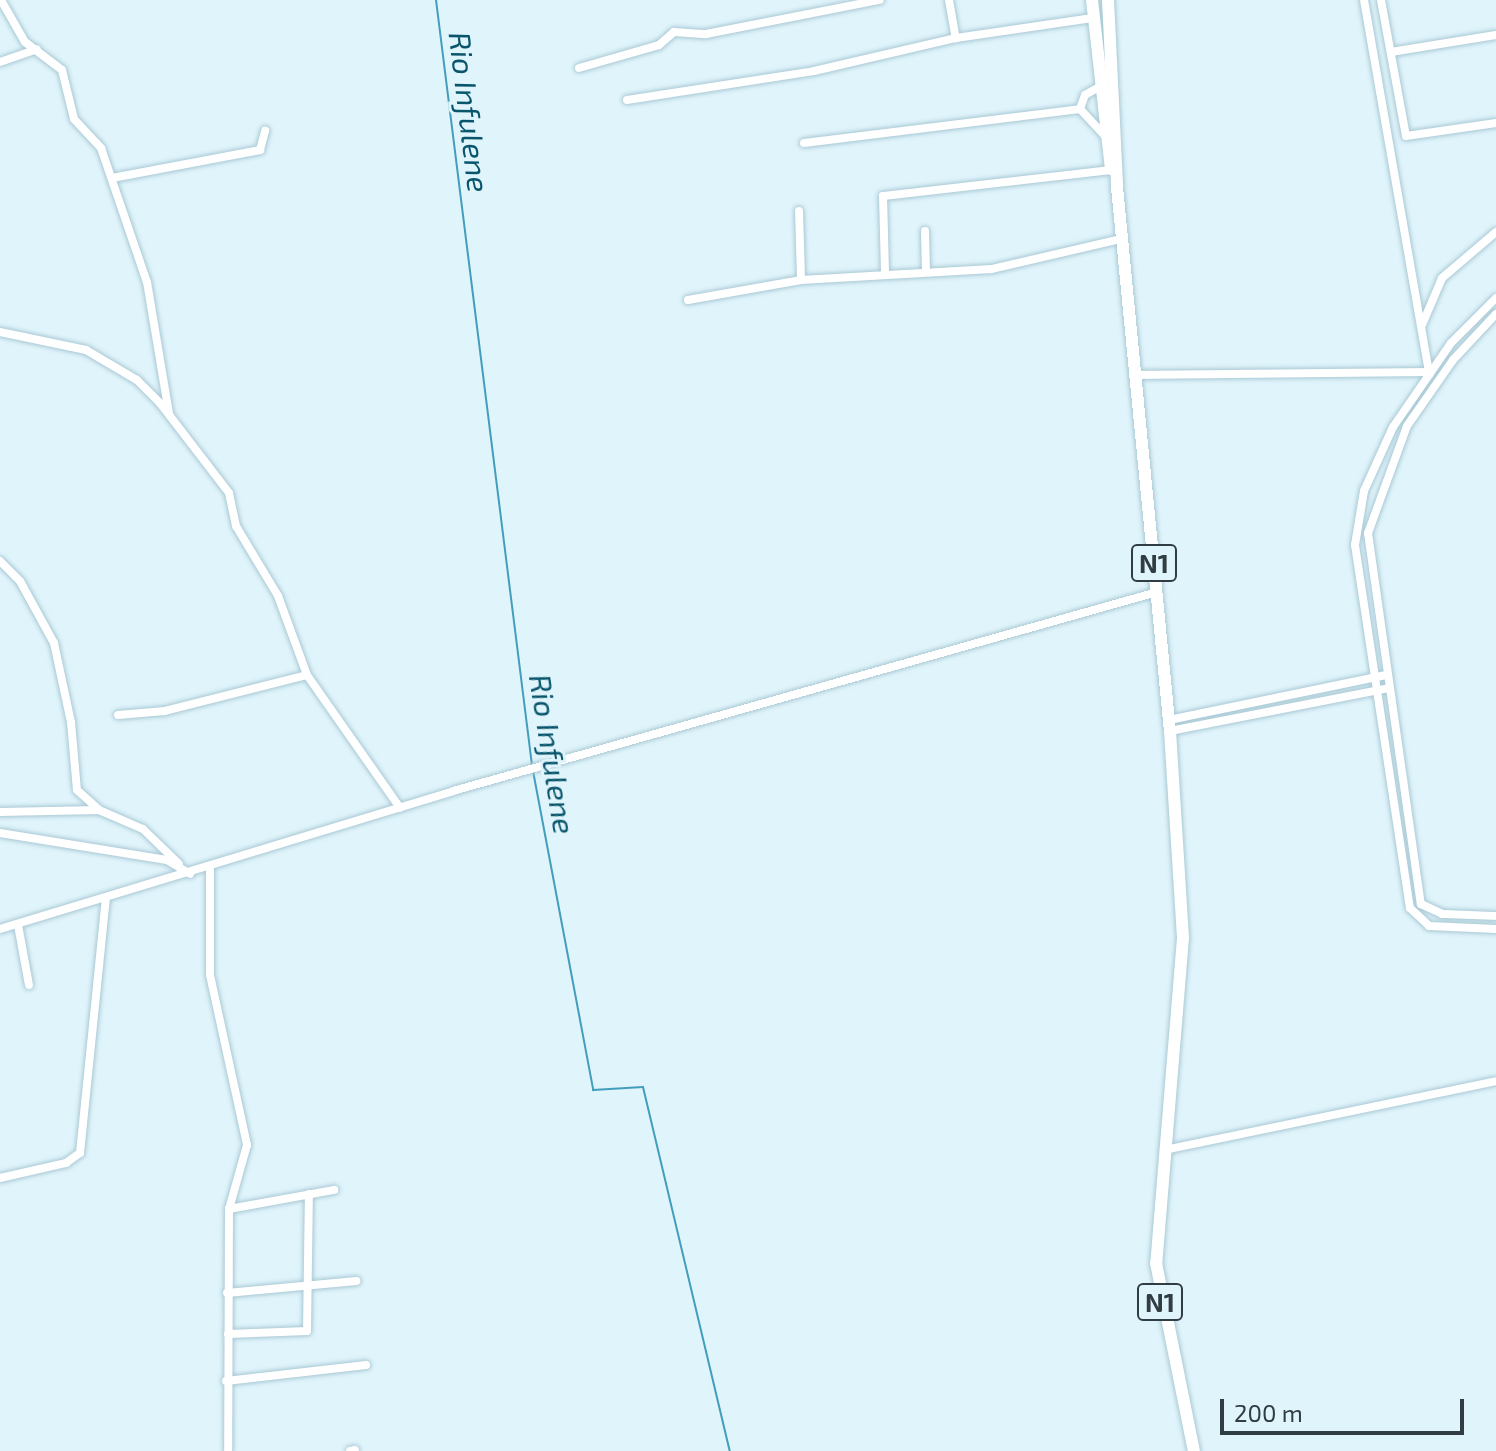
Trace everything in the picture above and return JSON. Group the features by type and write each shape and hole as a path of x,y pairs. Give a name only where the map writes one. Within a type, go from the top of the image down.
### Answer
{"highway":[{"name":"N1","path":"1108,0 1121,239 1169,726 1183,938 1162,1150 1157,1282 1194,1451"},
{"name":"N1","path":"1091,8 1106,137 1117,187"}],"street":[{"path":"1,0 23,40 62,70 74,119 97,141 112,178 147,282 169,415"},
{"path":"579,68 659,45 674,32 706,34 880,0"},
{"path":"949,0 956,38"},
{"path":"1364,0 1427,373"},
{"path":"1381,0 1406,136 1496,123"},
{"path":"627,100 814,71 1091,8"},
{"path":"1391,52 1496,35"},
{"path":"0,62 37,49"},
{"path":"1080,109 1085,95 1101,86"},
{"path":"1080,109 1106,137"},
{"path":"804,143 1080,109"},
{"path":"112,178 260,150 265,131"},
{"path":"885,272 883,196 1112,170"},
{"path":"799,211 801,280"},
{"path":"925,231 926,271"},
{"path":"1420,329 1442,278 1496,232"},
{"path":"688,300 801,280 885,272 992,269 1121,239"},
{"path":"1496,298 1427,373 1393,427 1356,523 1371,678 1414,917 1429,926 1496,929"},
{"path":"1496,314 1453,360 1407,426 1370,518 1369,569 1421,904 1442,914 1496,916"},
{"path":"0,332 101,358 137,380 169,415 229,493 236,526 278,596 307,675 400,808"},
{"path":"1134,375 1427,373"},
{"path":"0,561 20,581 54,643 71,722 77,790 68,809"},
{"path":"0,929 210,869 400,808 1157,592"},
{"path":"118,715 165,711 307,675"},
{"path":"1169,726 1387,675"},
{"path":"1169,726 1389,688"},
{"path":"77,790 99,810 143,829 190,874"},
{"path":"0,812 99,810"},
{"path":"0,833 179,864"},
{"path":"210,869 210,975 247,1145 229,1209 228,1451"},
{"path":"0,1178 66,1163 80,1153 106,899"},
{"path":"18,925 29,985"},
{"path":"1162,1150 1496,1081"},
{"path":"229,1209 334,1190"},
{"path":"228,1334 305,1333 309,1194"},
{"path":"227,1293 308,1288 356,1281"},
{"path":"226,1381 366,1365"}],"waterway":[{"name":"Rio Infulene","path":"436,0 532,765"},
{"name":"Rio Infulene","path":"533,771 593,1090 643,1087 730,1451"}]}
